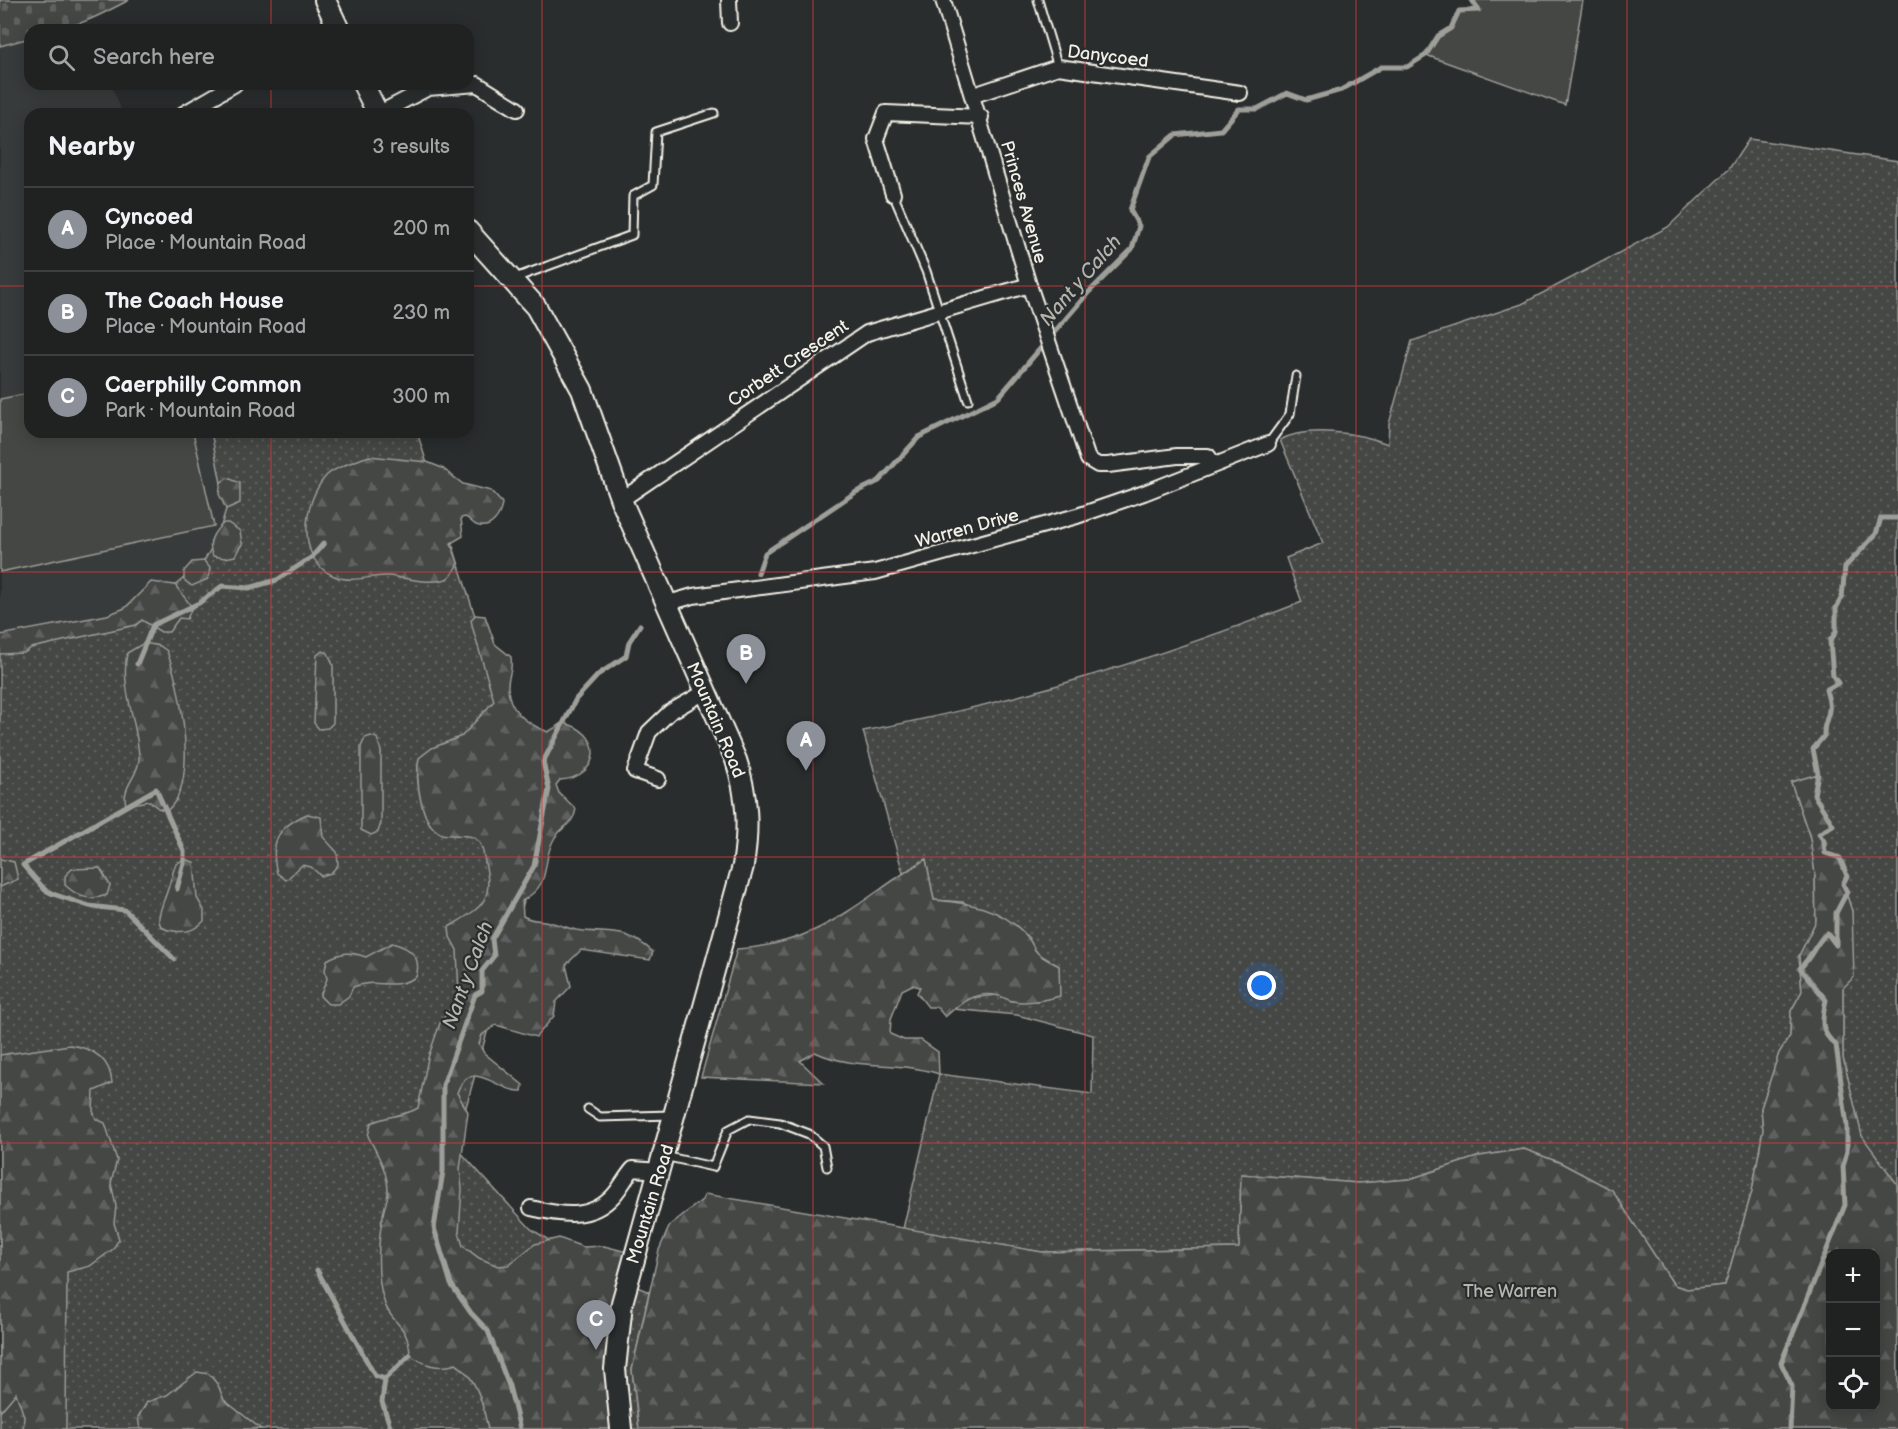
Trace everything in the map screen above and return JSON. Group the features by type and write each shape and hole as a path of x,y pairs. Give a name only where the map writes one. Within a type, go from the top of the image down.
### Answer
{"main road":[{"path":"325,0 333,24"},
{"path":"366,90 375,108"},
{"name":"Mountain Road","path":"474,237 513,279 546,324 582,390 621,500 665,604 736,760 746,789 748,829 743,866 622,1304 615,1369 621,1429"}],"street":[{"path":"729,0 730,23"},
{"name":"Princes Avenue","path":"943,0 981,117 1029,285 1088,459 1098,465 1108,465 1176,456 1208,456 1214,464"},
{"name":"Danycoed","path":"974,95 1058,67 1240,93"},
{"path":"474,84 518,109"},
{"path":"193,108 225,90"},
{"path":"390,108 424,90"},
{"path":"893,194 876,139 886,112 981,117"},
{"name":"Corbett Crescent","path":"621,500 850,342 867,333 1029,285"},
{"name":"Warren Drive","path":"665,604 693,596 875,572 1077,516 1144,493 1268,444"},
{"path":"658,779 635,771 650,732 670,712 705,692"},
{"path":"531,1208 561,1215 596,1211 612,1197 633,1169 662,1163"}],"lane":[{"path":"1038,0 1058,67"},
{"path":"513,279 632,235 633,196 653,185 656,132 714,113"},
{"path":"893,194 940,311 968,400"},
{"path":"1268,444 1290,414 1296,376"},
{"path":"588,1109 600,1117 676,1115"},
{"path":"662,1163 713,1167 728,1130 749,1119 780,1123 809,1134 823,1146 827,1167"}],"shaded area":[{"path":"24,40 24,90 113,90 121,108 24,108 24,438 212,438 226,509 224,523 204,561 135,619 0,644 0,46"}],"green space":[{"path":"0,0 129,0 76,24 24,24 24,40 0,46"},
{"path":"1472,0 1583,0 1565,105 1426,55 1438,36 1451,28 1459,11 1478,10"},
{"path":"1749,139 1898,161 1898,1190 1897,1184 1862,1137 1843,1058 1843,987 1852,911 1843,884 1840,858 1825,853 1824,841 1819,834 1833,825 1814,795 1818,774 1791,782 1810,838 1815,874 1816,921 1799,956 1802,991 1791,1011 1790,1036 1779,1053 1761,1108 1763,1130 1752,1191 1725,1285 1687,1289 1674,1285 1612,1190 1561,1163 1524,1149 1480,1156 1410,1179 1358,1183 1241,1174 1239,1248 1042,1252 903,1229 939,1074 1092,1094 1093,1035 1017,1015 953,1009 954,1005 969,998 998,995 1012,1001 1038,1001 1059,996 1059,966 1037,953 1028,937 963,902 934,900 926,860 903,873 863,731 975,707 1086,677 1194,642 1302,602 1286,558 1323,543 1280,440 1304,433 1334,432 1388,444 1389,424 1412,341 1522,304 1668,227 1729,169"},
{"path":"24,394 24,438 194,438 214,526 0,572 0,399"},
{"path":"212,438 419,438 490,664 531,876 455,1146 531,1229 593,1268 649,1292 632,1370 639,1429 0,1429 0,644 135,619 204,561 218,536 226,509"},
{"path":"369,456 427,462 442,468 463,484 491,491 502,503 497,517 486,526 476,525 465,517 461,518 463,536 451,543 458,563 449,577 429,581 388,576 341,578 322,568 313,557 308,544 308,514 319,486 327,475 336,469"},
{"path":"228,478 240,483 240,503 226,509 219,494 221,482"},
{"path":"224,523 240,531 242,544 235,556 225,558 213,556 210,546 214,534"},
{"path":"204,561 210,568 208,579 192,586 184,580 184,571 192,562"},
{"path":"151,582 175,585 192,607 187,619 179,618 169,632 161,632 142,620 136,625 31,648 24,653 0,654 0,635 107,615 125,608"},
{"path":"475,615 485,616 495,644 511,657 509,694 511,702 520,715 533,725 548,732 563,723 576,728 586,735 593,753 591,763 584,771 574,777 560,780 556,785 559,793 576,809 575,814 554,839 539,887 522,901 523,916 576,930 625,935 634,938 653,952 650,960 581,950 566,965 571,986 556,1002 554,1016 536,1037 496,1025 482,1035 479,1044 484,1053 523,1085 522,1091 513,1090 477,1076 469,1077 463,1082 457,1093 468,1112 460,1169 462,1189 459,1232 463,1246 479,1258 498,1266 508,1265 535,1244 559,1238 583,1247 604,1246 635,1254 626,1284 621,1429 488,1429 478,1393 470,1377 463,1370 456,1364 443,1367 432,1366 410,1355 406,1336 386,1307 381,1288 379,1246 388,1184 368,1136 371,1123 418,1108 428,1058 440,1023 459,997 457,950 450,937 449,927 477,909 488,887 484,854 480,843 475,838 446,835 435,829 424,812 418,777 419,758 432,748 462,736 494,701 471,620"},
{"path":"144,643 160,646 167,651 183,724 185,764 183,781 175,802 167,811 149,801 126,805 125,798 139,758 127,693 125,667 127,653"},
{"path":"322,651 328,653 333,665 333,723 328,728 319,729 314,723 317,655"},
{"path":"371,736 377,738 381,751 381,823 378,832 371,835 361,830 361,747 365,738"},
{"name":"The Warren","path":"1818,774 1814,795 1833,825 1820,834 1824,841 1825,853 1840,858 1847,876 1843,884 1852,911 1854,977 1843,988 1843,1058 1862,1136 1897,1184 1898,1429 639,1429 632,1370 659,1250 670,1225 702,1200 705,1194 1042,1252 1239,1248 1241,1174 1358,1183 1410,1179 1480,1156 1524,1149 1561,1163 1612,1190 1674,1285 1687,1289 1725,1285 1752,1191 1763,1130 1761,1108 1779,1053 1790,1036 1791,1011 1802,991 1799,956 1816,921 1815,874 1810,838 1791,782"},
{"path":"307,814 321,817 323,837 337,852 338,865 331,873 321,876 311,867 302,865 286,880 277,873 275,844 278,836 289,824"},
{"path":"0,859 14,862 18,879 0,887"},
{"path":"184,859 194,862 197,898 204,910 204,921 197,927 179,932 162,927 159,915 176,864"},
{"path":"926,859 934,900 983,908 1015,925 1027,936 1037,953 1059,966 1060,996 1025,1002 1011,1001 999,996 975,996 956,1007 945,1017 937,1007 928,1007 917,993 920,987 912,985 902,990 891,1019 890,1034 904,1040 921,1040 938,1052 939,1074 908,1067 861,1064 830,1058 815,1052 800,1061 823,1083 701,1077 737,949 793,939 817,929 838,918"},
{"path":"100,868 110,885 107,895 95,898 85,897 65,885 65,876 72,869"},
{"path":"392,943 413,954 417,964 416,977 399,983 370,983 353,987 349,996 338,1004 328,1004 320,996 327,979 325,970 327,960 346,953 366,957"},
{"path":"70,1045 86,1049 99,1056 111,1074 112,1083 94,1091 93,1111 96,1119 105,1123 117,1160 111,1183 116,1206 114,1223 119,1239 113,1249 90,1266 67,1272 66,1429 23,1429 24,1416 16,1393 0,1412 0,1055"},
{"path":"197,1372 209,1374 218,1385 224,1400 261,1429 140,1429 138,1417 147,1402 167,1395"}],"waterway":[{"name":"Nant y Calch","path":"758,573 765,553 856,492 879,481 919,437 998,398 1087,294 1132,249 1139,226 1130,210 1149,157 1175,135 1221,130 1239,109 1257,109 1287,93 1306,100 1341,90 1381,67 1407,67 1426,55 1438,36 1451,28 1459,11 1479,10 1472,0"},
{"path":"1790,1429 1792,1386 1781,1363 1845,1205 1843,1166 1847,1151 1847,1126 1836,1045 1827,1035 1823,1024 1826,1000 1800,968 1827,933 1836,945 1836,913 1847,892 1843,884 1847,876 1840,858 1825,853 1824,841 1819,834 1833,825 1814,795 1818,774 1813,749 1824,736 1829,711 1826,690 1838,683 1833,676 1830,641 1836,632 1836,608 1842,597 1845,567 1876,534 1881,518 1898,518"},
{"path":"137,664 153,625 199,603 222,586 249,588 277,580 312,557 324,543"},
{"name":"Nant y Calch","path":"520,1429 509,1386 488,1331 471,1313 451,1284 434,1228 443,1171 443,1085 475,995 482,991 482,971 494,956 492,939 534,866 549,789 543,762 576,699 599,674 626,656 629,642 640,625"},
{"path":"174,959 125,910 89,906 53,894 45,890 23,865 156,789 184,851 184,863 177,889"},
{"path":"317,1270 375,1376 385,1379 410,1355"},
{"path":"385,1379 382,1402 391,1429"}],"place":[{"name":"The Coach House","path":"746,684"},
{"name":"Cyncoed","path":"806,771"},
{"name":"Caerphilly Common","path":"596,1350"}]}
